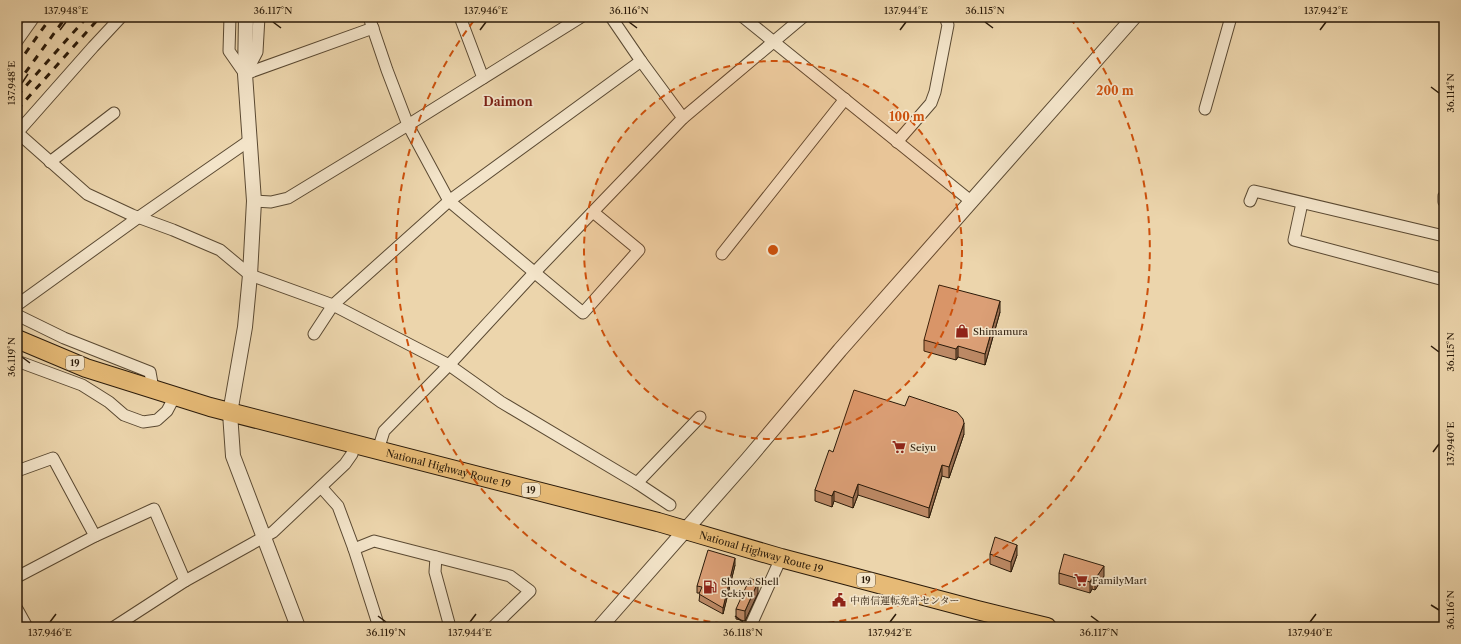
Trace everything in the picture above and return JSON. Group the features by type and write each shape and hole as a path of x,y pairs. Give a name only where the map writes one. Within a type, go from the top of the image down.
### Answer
{"highway":[{"name":"National Highway Route 19","path":"17,339 86,368 230,413 356,444 685,530 781,558 1047,627"}],"street":[{"path":"17,41 34,17"},
{"path":"122,17 93,47 17,133 87,194 220,250 250,275 333,305 448,365 501,402 637,483 670,505"},
{"path":"230,17 229,51 245,74"},
{"path":"246,17 245,74 254,201 250,275 245,327 230,413 233,456 298,627"},
{"path":"245,74 257,52 259,17"},
{"path":"369,17 408,125 449,201 583,313 639,250 593,212"},
{"path":"460,17 483,78"},
{"path":"254,201 271,202 288,198 581,17"},
{"path":"611,17 683,118"},
{"path":"742,17 972,202"},
{"path":"378,450 384,431 683,118 804,17"},
{"path":"897,142 930,103 935,92 948,25 945,17"},
{"path":"600,627 840,350 1134,17"},
{"path":"1205,109 1231,17"},
{"path":"245,74 373,28"},
{"path":"314,334 333,305 449,201 641,61"},
{"path":"722,254 845,99"},
{"path":"50,162 114,113"},
{"path":"17,305 139,217 250,140"},
{"path":"1250,201 1254,191 1444,236"},
{"path":"1444,196 1444,202"},
{"path":"1302,202 1294,240 1444,280"},
{"path":"17,315 64,338 150,372 152,389"},
{"path":"17,361 82,385 109,402 124,414 143,422 157,420 167,410 175,396"},
{"path":"637,483 700,416"},
{"path":"114,627 185,581 273,532 345,464 352,454 356,444"},
{"path":"17,471 52,458 95,536"},
{"path":"320,487 338,506 354,549 379,627"},
{"path":"17,577 95,536 154,509 185,581"},
{"path":"354,549 374,541 510,576 530,591 493,627"},
{"path":"436,557 434,572 450,627"},
{"path":"750,627 781,558"},
{"path":"17,609 27,627"},
{"path":"132,616 136,627"}],"building":[{"name":"Shimamura","path":"939,285 1000,301 985,354 958,346 956,349 924,340"},
{"name":"Seiyu","path":"854,390 905,406 909,396 957,412 963,419 964,423 949,467 942,465 929,508 858,484 853,498 834,491 832,496 815,490 829,450 833,452"},
{"path":"995,537 1017,545 1011,562 990,554"},
{"path":"708,550 735,558 723,608 699,594 702,587 697,586"},
{"path":"1064,554 1104,566 1095,579 1092,578 1090,582 1059,573"},
{"path":"750,578 758,582 745,611 736,609"}],"railway":[{"path":"17,65 51,17"},
{"path":"17,84 66,17"},
{"path":"17,96 87,17"},
{"path":"17,110 100,17"}],"place":[{"name":"Shimamura","path":"962,331"},
{"name":"Seiyu","path":"899,447"},
{"name":"FamilyMart","path":"1081,580"},
{"name":"Showa Shell Sekiyu","path":"710,587"},
{"name":"中南信運転免許センター","path":"839,600"}],"district":[{"name":"Daimon","path":"508,102"}]}
